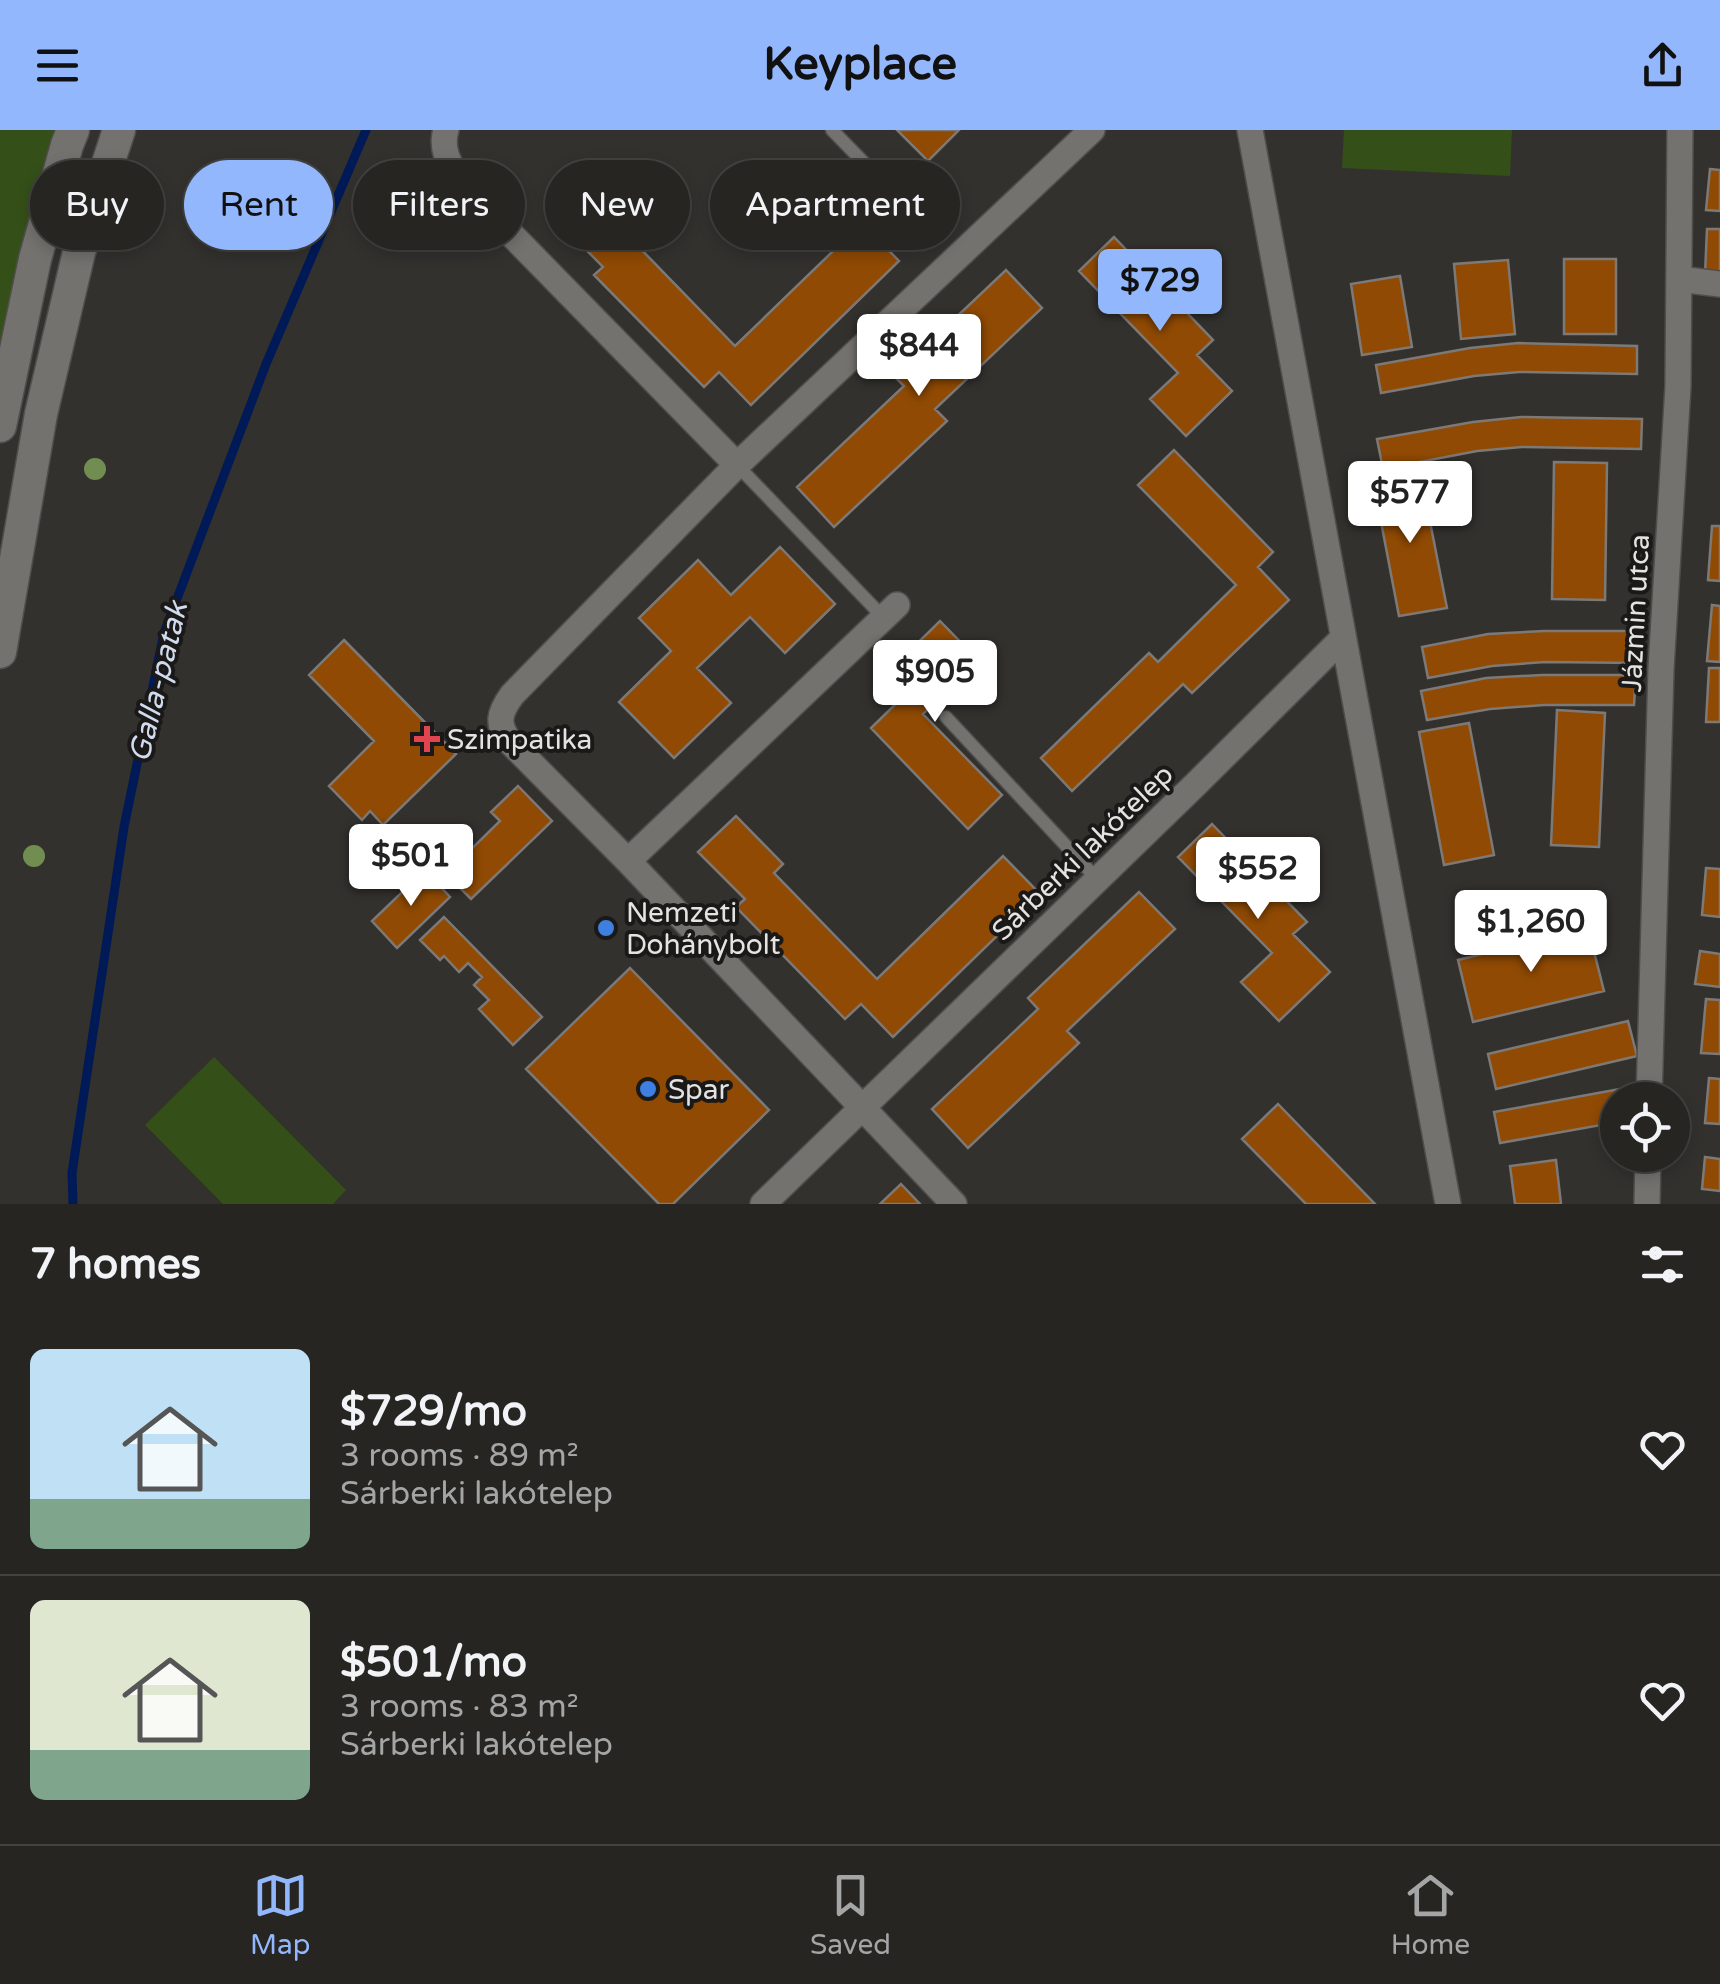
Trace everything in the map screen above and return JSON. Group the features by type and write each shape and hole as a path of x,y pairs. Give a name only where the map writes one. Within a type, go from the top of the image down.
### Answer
{"street":[{"path":"0,426 35,259 73,130"},
{"path":"0,652 4,595 41,414 75,270 119,130"},
{"path":"446,130 443,136 447,160 459,181 738,466"},
{"path":"954,1204 510,742 499,720 502,708 512,696 738,466 1092,130"},
{"path":"1250,130 1448,1204"},
{"name":"Jázmin utca","path":"1650,1082 1661,669 1678,386 1680,130"},
{"path":"1679,279 1720,284"},
{"path":"628,861 890,611"},
{"name":"Sárberki lakótelep","path":"763,1204 1343,638"},
{"path":"1646,1204 1647,1172"}],"lane":[{"path":"832,130 861,160"},
{"path":"738,466 890,611"},
{"path":"946,716 1097,879"}],"green space":[{"path":"0,130 73,130 66,160 30,160 30,250 44,250 0,427"},
{"path":"1344,130 1512,130 1510,176 1342,168"},
{"path":"214,1057 346,1190 333,1204 223,1204 145,1125"}],"building":[{"path":"897,130 959,130 929,160"},
{"path":"1710,169 1720,170 1720,211 1706,210"},
{"path":"1707,229 1720,229 1720,274 1705,274"},
{"path":"1114,237 1213,340 1197,355 1232,391 1186,436 1150,399 1178,373 1079,271"},
{"path":"586,250 642,250 735,346 834,250 888,250 899,261 751,405 719,372 704,387 594,275 603,267"},
{"path":"1564,259 1616,259 1616,334 1564,334"},
{"path":"1508,260 1515,334 1461,339 1454,264"},
{"path":"1006,270 1042,308 935,409 947,421 834,527 797,487 904,386 894,376"},
{"path":"1400,276 1412,347 1362,355 1351,284"},
{"path":"1518,343 1637,346 1637,374 1519,372 1381,393 1376,365"},
{"path":"1521,417 1642,419 1641,449 1522,447 1477,451 1383,469 1377,439"},
{"path":"1174,450 1273,552 1258,567 1289,600 1192,693 1183,684 1072,791 1041,758 1149,653 1158,662 1236,585 1138,485"},
{"path":"1554,462 1607,463 1605,600 1552,599"},
{"path":"1421,476 1447,608 1399,616 1374,485"},
{"path":"1712,526 1720,526 1720,581 1708,580"},
{"path":"780,547 835,604 785,653 750,617 697,668 731,703 674,758 619,702 671,651 639,618 698,560 731,595"},
{"path":"1712,605 1720,606 1720,662 1707,661"},
{"path":"940,621 978,660 923,714 1002,795 968,829 871,728 905,695 885,675"},
{"path":"1638,631 1637,663 1545,662 1492,666 1428,678 1422,647 1488,634"},
{"path":"344,640 456,754 383,825 370,811 362,820 329,786 374,741 309,675"},
{"path":"1709,668 1720,668 1720,722 1706,722"},
{"path":"1636,675 1634,705 1544,705 1427,720 1421,691 1486,678"},
{"path":"1557,710 1605,713 1599,847 1551,845"},
{"path":"1469,723 1494,855 1444,865 1419,732"},
{"path":"518,786 552,821 471,899 446,874 500,821 491,812"},
{"path":"736,816 783,864 774,873 877,979 1003,856 1040,894 893,1037 861,1004 845,1019 736,907 745,899 698,852"},
{"path":"1212,824 1307,922 1293,934 1330,972 1279,1021 1241,982 1272,953 1178,857"},
{"path":"1706,868 1720,869 1720,917 1702,915"},
{"path":"425,870 450,897 397,948 372,921"},
{"path":"1139,892 1175,929 1067,1031 1079,1043 968,1148 932,1109 1038,1009 1028,998"},
{"path":"444,917 542,1017 513,1045 479,1009 489,1000 474,985 482,977 468,963 459,972 420,940"},
{"path":"1588,928 1604,991 1473,1022 1458,960"},
{"path":"1700,951 1720,954 1720,987 1695,984"},
{"name":"Spar","path":"630,968 769,1110 673,1204 659,1204 526,1069"},
{"path":"1706,999 1720,1000 1720,1054 1701,1053"},
{"path":"1628,1021 1637,1056 1496,1089 1488,1054"},
{"path":"1709,1078 1720,1079 1720,1124 1705,1123"},
{"path":"1600,1093 1600,1125 1500,1143 1494,1112"},
{"path":"1278,1104 1375,1204 1306,1204 1242,1139"},
{"path":"1705,1157 1720,1159 1720,1191 1702,1189"},
{"path":"1556,1160 1561,1204 1515,1204 1510,1166"},
{"path":"901,1184 920,1204 880,1204"}],"waterway":[{"name":"Galla-patak","path":"73,1204 72,1173 124,827 164,633 266,364 366,130"}],"place":[{"name":"Szimpatika","path":"427,739"},
{"name":"Nemzeti Dohánybolt","path":"606,928"},
{"name":"Spar","path":"648,1089"}]}
